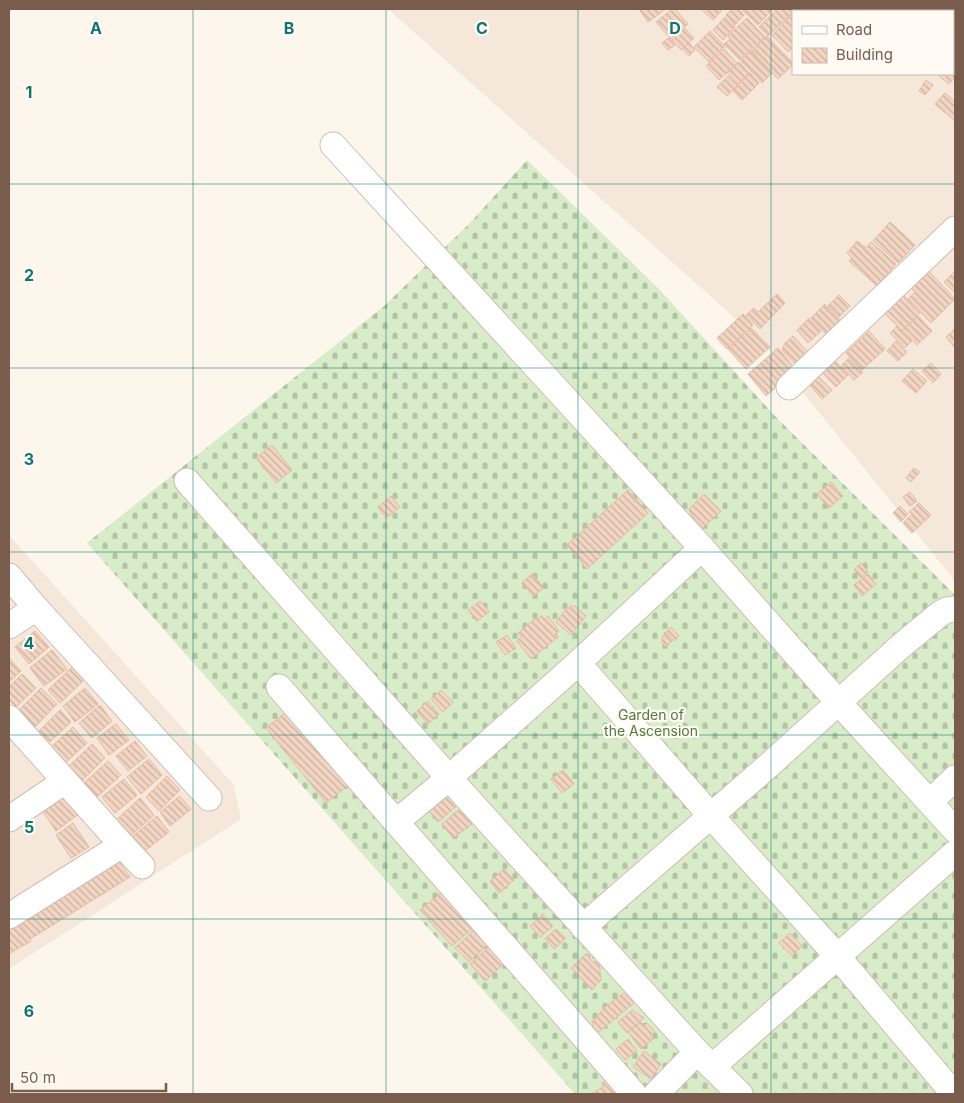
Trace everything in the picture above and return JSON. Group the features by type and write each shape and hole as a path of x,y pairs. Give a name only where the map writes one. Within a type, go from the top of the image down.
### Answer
{"street":[{"path":"333,145 702,548 839,703 955,830"},
{"path":"789,387 955,228"},
{"path":"187,481 583,927 704,1060 740,1094"},
{"path":"396,822 449,778 578,663 702,548"},
{"path":"9,576 209,798"},
{"path":"9,626 36,608"},
{"path":"583,927 931,621 947,610 955,609"},
{"path":"578,663 711,816 838,957 954,1094"},
{"path":"278,687 634,1094"},
{"path":"10,721 142,866"},
{"path":"930,802 955,778"},
{"path":"9,819 65,781"},
{"path":"9,916 122,845"},
{"path":"656,1094 704,1060 838,957 955,853"}],"shaded area":[{"path":"388,9 955,9 955,581 764,344"},
{"path":"9,535 234,785 241,819 9,969"}],"green space":[{"name":"Garden of the Ascension","path":"527,160 659,289 774,415 955,595 955,1094 575,1094 87,543 383,307 469,224"}],"building":[{"path":"639,9 662,9 663,11 648,22"},
{"path":"672,9 675,9 688,24 671,39 656,22"},
{"path":"701,9 721,9 722,10 713,20"},
{"path":"732,9 738,9 744,15 735,25 726,15"},
{"path":"741,9 773,9 758,25"},
{"path":"777,9 792,10 792,13 768,36 759,27"},
{"path":"792,14 792,48 788,52 772,35"},
{"path":"725,17 735,27 723,40 713,30"},
{"path":"747,18 765,37 740,60 724,44 730,39 728,36"},
{"path":"685,28 694,38 681,50 672,40"},
{"path":"710,31 725,46 709,62 694,47"},
{"path":"767,36 792,62 792,66 778,79 752,51"},
{"path":"669,38 675,45 668,50 662,43"},
{"path":"689,43 695,50 689,56 683,49"},
{"path":"724,49 737,63 719,80 706,66"},
{"path":"751,51 772,73 762,83 741,61"},
{"path":"739,62 749,73 738,84 727,73"},
{"path":"750,73 759,83 742,100 733,91"},
{"path":"938,75 953,75 955,77 949,84"},
{"path":"728,76 738,85 727,96 717,87"},
{"path":"926,80 933,85 925,95 919,91"},
{"path":"945,93 955,102 954,120 935,104"},
{"path":"890,222 915,245 898,263 873,241"},
{"path":"857,241 866,248 871,242 896,264 877,286 849,261 852,258 847,253"},
{"path":"926,268 955,299 931,323 908,299 915,292 908,285"},
{"path":"955,271 955,293 944,282"},
{"path":"896,287 920,313 902,331 883,312"},
{"path":"777,294 785,303 760,329 746,315 754,308 758,312"},
{"path":"839,295 850,306 839,317 828,306"},
{"path":"825,304 841,321 827,335 811,318"},
{"path":"743,314 753,325 727,349 717,338"},
{"path":"918,316 932,331 917,345 903,330"},
{"path":"809,318 821,331 808,343 797,330"},
{"path":"897,326 912,341 905,348 890,333"},
{"path":"751,328 770,347 746,369 728,349"},
{"path":"955,329 955,348 946,337"},
{"path":"869,331 885,349 862,370 846,353"},
{"path":"793,336 808,352 795,364 782,350 785,343"},
{"path":"896,341 907,352 898,361 887,351"},
{"path":"778,348 796,370 766,396 748,374"},
{"path":"832,358 848,375 836,387 820,370"},
{"path":"849,358 863,372 854,380 841,366"},
{"path":"931,363 941,374 933,383 922,371"},
{"path":"913,369 927,381 916,393 902,381"},
{"path":"817,375 832,390 822,399 808,383"},
{"path":"272,445 292,470 276,483 256,458"},
{"path":"914,468 920,472 911,482 906,478"},
{"path":"831,482 843,496 829,508 817,494"},
{"path":"628,490 648,513 587,569 567,545"},
{"path":"910,492 917,501 910,506 903,497"},
{"path":"704,494 721,511 703,528 692,516 689,509"},
{"path":"391,496 400,507 386,518 378,507"},
{"path":"919,503 931,515 912,533 903,523 912,514 909,512"},
{"path":"900,506 908,514 901,522 893,513"},
{"path":"861,563 868,572 861,578 854,569"},
{"path":"532,574 544,588 533,596 522,583"},
{"path":"868,574 876,584 862,596 854,585"},
{"path":"480,601 489,612 477,621 468,610"},
{"path":"570,606 575,606 586,616 571,635 556,622"},
{"path":"542,616 544,619 548,616 559,631 555,634 558,637 531,659 517,641 521,637 518,633 537,617 538,619"},
{"path":"671,627 679,636 674,641 666,632"},
{"path":"35,631 49,647 29,664 15,647"},
{"path":"665,632 672,641 666,647 661,642"},
{"path":"507,635 516,648 505,655 496,642"},
{"path":"52,650 67,669 44,686 30,668"},
{"path":"9,658 21,671 9,682"},
{"path":"72,667 84,680 60,703 48,690"},
{"path":"22,674 36,688 16,707 9,700 9,687"},
{"path":"41,688 57,704 35,727 18,711"},
{"path":"85,688 98,704 75,722 63,706"},
{"path":"441,690 453,702 443,712 431,699"},
{"path":"428,701 439,714 428,724 417,711"},
{"path":"100,705 112,721 92,738 79,723"},
{"path":"290,709 350,784 326,803 266,728"},
{"path":"60,710 71,722 50,742 39,731"},
{"path":"116,724 129,740 109,755 97,738"},
{"path":"73,727 87,743 65,763 51,747"},
{"path":"135,741 147,756 128,771 116,756"},
{"path":"92,744 105,758 81,782 67,768"},
{"path":"149,759 162,775 141,794 127,777"},
{"path":"108,761 121,775 97,797 84,783"},
{"path":"563,770 574,784 562,793 551,779"},
{"path":"167,776 180,790 159,811 146,797"},
{"path":"124,779 137,795 115,813 102,797"},
{"path":"446,786 460,803 438,822 424,805"},
{"path":"64,790 80,813 56,831 40,807"},
{"path":"180,796 191,809 170,826 160,812"},
{"path":"140,798 154,815 129,837 115,821"},
{"path":"460,809 472,824 453,838 442,824"},
{"path":"157,816 169,832 145,851 133,836"},
{"path":"73,823 89,847 71,858 56,835"},
{"path":"118,860 130,877 30,939 19,921"},
{"path":"504,869 514,880 499,893 490,881"},
{"path":"442,892 473,928 452,946 420,910"},
{"path":"543,914 553,926 540,937 530,926"},
{"path":"20,922 31,941 9,954 9,929"},
{"path":"475,929 489,943 469,962 455,948"},
{"path":"556,929 566,938 554,949 545,939"},
{"path":"790,933 802,946 792,956 779,943"},
{"path":"494,942 509,959 485,981 470,964"},
{"path":"586,954 590,955 590,961 599,962 601,980 592,990 571,968"},
{"path":"624,993 634,1003 599,1032 594,1030 592,1022 606,1006"},
{"path":"632,1010 644,1018 627,1033 618,1022"},
{"path":"641,1022 644,1026 647,1023 655,1032 650,1036 653,1039 641,1049 628,1032"},
{"path":"628,1039 637,1051 625,1060 616,1049"},
{"path":"644,1051 661,1064 651,1079 633,1067"},
{"path":"609,1080 620,1094 591,1094 603,1087 602,1083"}]}
